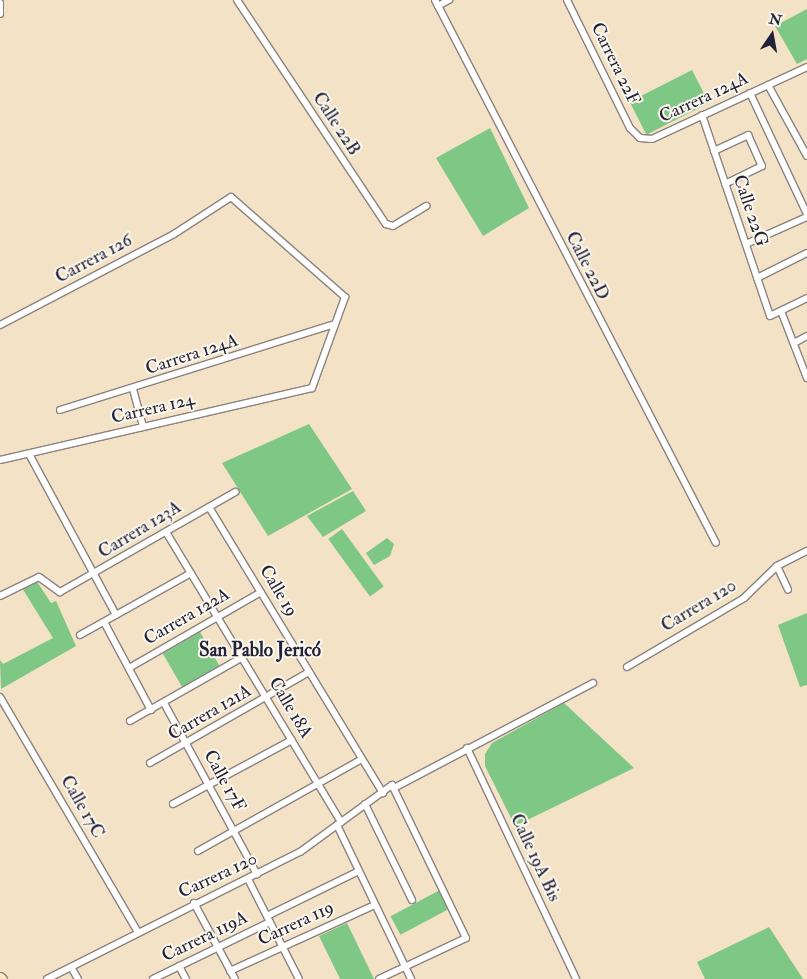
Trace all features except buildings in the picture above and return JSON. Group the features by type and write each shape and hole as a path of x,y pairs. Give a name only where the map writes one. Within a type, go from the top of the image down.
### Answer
{"street":[{"name":"Calle 22B","path":"238,0 386,224 394,226 426,206"},
{"path":"436,3 449,0"},
{"name":"Carrera 22F","path":"567,0 630,128 640,138"},
{"name":"Calle 22D","path":"436,3 716,543"},
{"path":"0,14 1,4"},
{"path":"805,67 807,76"},
{"name":"Carrera 124A","path":"640,138 652,139 805,67"},
{"path":"768,85 807,156"},
{"path":"746,244 807,213 750,93"},
{"name":"Calle 22G","path":"702,115 770,316 781,311"},
{"path":"714,152 748,135 762,166 725,184"},
{"name":"Carrera 126","path":"0,325 201,218 231,197 236,199 343,294 344,301 332,325"},
{"path":"757,278 807,253"},
{"path":"807,298 781,311 807,378"},
{"name":"Carrera 124A","path":"60,410 133,389 332,325"},
{"name":"Carrera 124","path":"0,460 312,388 332,325"},
{"path":"794,342 807,336"},
{"path":"133,389 143,426"},
{"path":"29,454 116,615"},
{"name":"Carrera 123A","path":"0,596 39,577 60,592 94,575 234,492"},
{"name":"Calle 19","path":"209,507 383,793"},
{"name":"Calle 18A","path":"166,532 292,740 339,824 359,871 411,979"},
{"name":"Carrera 120","path":"627,667 744,598 777,566 806,553"},
{"path":"777,566 788,590"},
{"path":"80,635 191,573"},
{"name":"Carrera 122A","path":"129,668 261,592"},
{"path":"104,622 151,710"},
{"path":"130,721 242,658"},
{"name":"Carrera 121A","path":"150,763 187,745 309,672"},
{"name":"Carrera 120","path":"47,979 194,903 248,879 339,824 393,787 593,683"},
{"name":"Calle 17C","path":"0,696 138,932"},
{"name":"Calle 17F","path":"164,703 257,874"},
{"path":"173,804 210,787 292,740"},
{"name":"Calle 19A Bis","path":"467,748 576,979"},
{"path":"198,851 235,832 362,759"},
{"path":"379,979 466,939 393,787"},
{"path":"366,804 412,900"},
{"name":"Carrera 119A","path":"153,979 359,871"},
{"path":"248,879 299,979"},
{"path":"194,903 235,979"},
{"name":"Carrera 119","path":"230,971 375,905"},
{"path":"71,966 78,979"},
{"path":"179,966 186,979"}],"green space":[{"path":"807,9 807,59 797,64 775,26"},
{"path":"692,70 709,103 646,135 630,102"},
{"path":"490,128 529,208 483,236 436,158"},
{"path":"309,424 352,489 268,536 222,463"},
{"path":"353,491 366,511 323,537 307,516"},
{"path":"342,529 384,586 370,596 328,539"},
{"path":"387,538 394,544 390,556 374,565 366,553"},
{"path":"36,580 51,603 56,601 76,646 1,689 0,660 3,664 53,638 22,588"},
{"path":"807,613 807,685 800,687 778,625"},
{"path":"200,632 220,666 182,687 163,654"},
{"path":"564,703 634,768 515,826 485,766 485,754 492,743"},
{"path":"440,890 450,909 400,935 391,916"},
{"path":"347,923 374,979 340,979 319,936"},
{"path":"769,927 803,979 705,979 697,962"}],"district":[{"name":"San Pablo Jericó","path":"260,651"}]}
